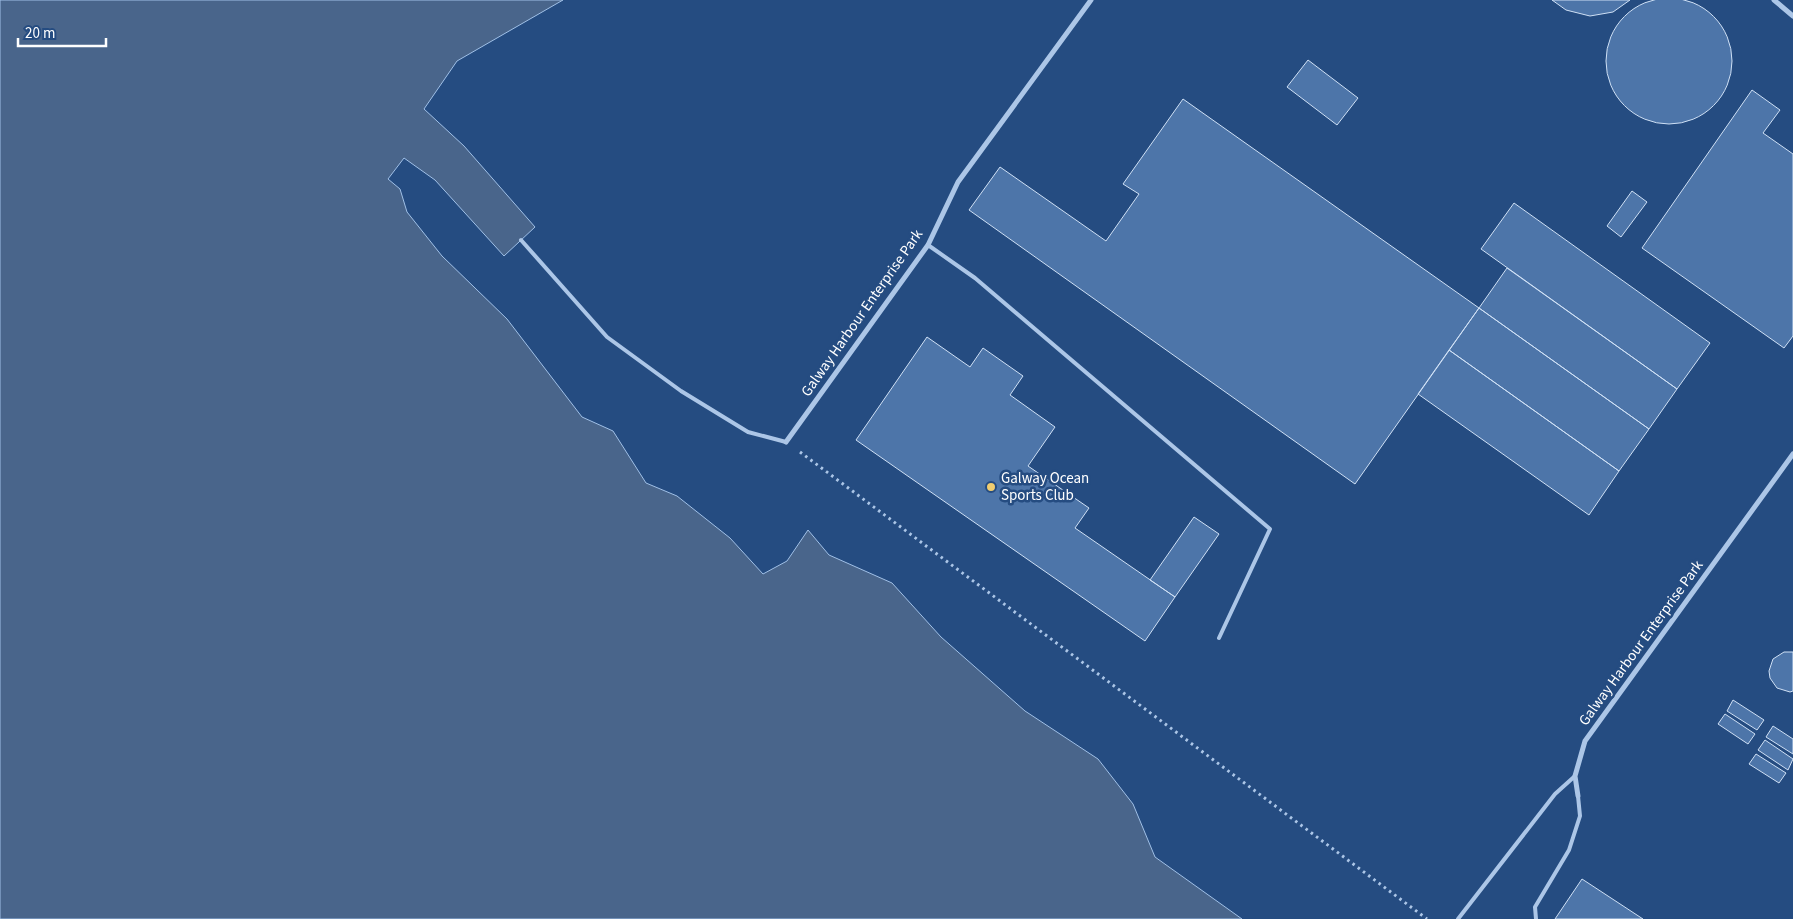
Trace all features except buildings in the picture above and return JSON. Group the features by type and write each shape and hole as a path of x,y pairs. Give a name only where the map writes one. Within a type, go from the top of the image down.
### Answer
{"street":[{"name":"Galway Harbour Enterprise Park","path":"786,442 928,245 958,182 1091,0"},
{"path":"1774,0 1793,16"},
{"name":"Galway Harbour Enterprise Park","path":"1578,796 1575,776 1585,741 1793,454"}],"lane":[{"path":"521,240 607,337 681,391 748,432 786,442"},
{"path":"928,245 975,278 1270,529 1219,638"},
{"path":"1458,919 1555,794 1575,776"},
{"name":"Galway Harbour Enterprise Park","path":"1536,919 1535,907 1569,850 1580,816 1578,796"}],"path":[{"path":"786,442 1427,919"}],"water":[{"path":"0,0 563,0 457,61 424,109 464,146 535,227 504,256 435,180 404,158 388,179 400,189 407,212 442,256 507,319 582,417 613,431 646,483 677,496 730,538 763,574 787,561 808,530 829,555 892,583 941,637 1025,711 1098,759 1133,804 1155,857 1242,919 0,919"}],"place":[{"name":"Galway Ocean Sports Club","path":"991,487"}]}
